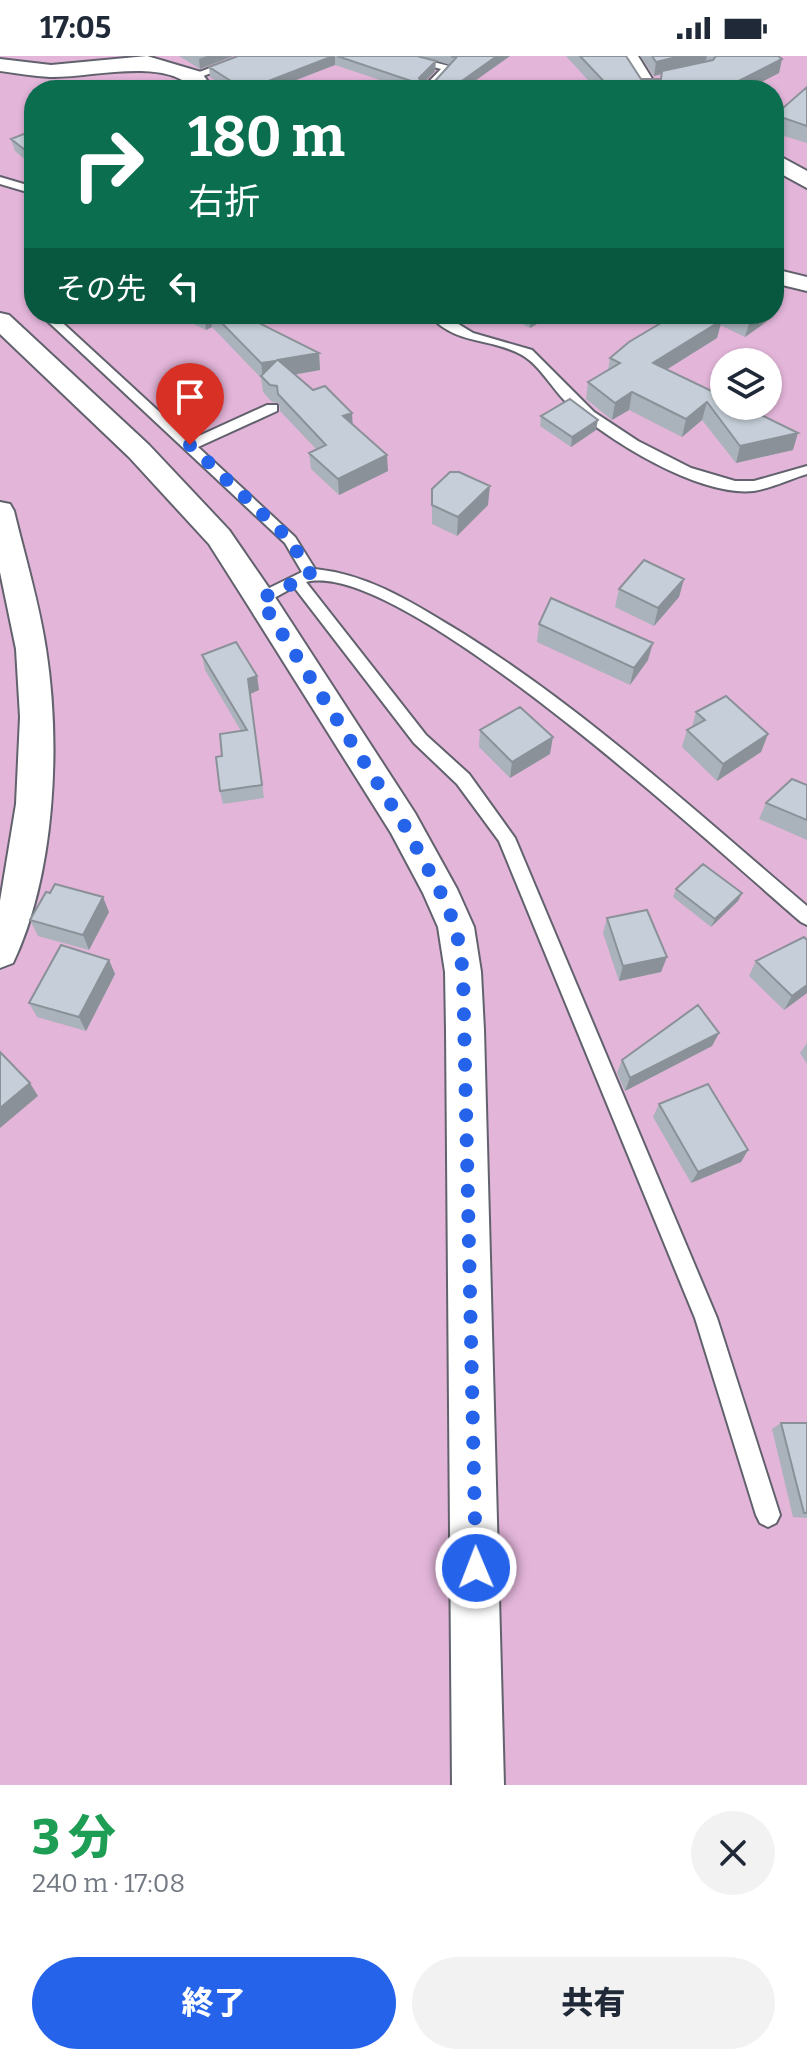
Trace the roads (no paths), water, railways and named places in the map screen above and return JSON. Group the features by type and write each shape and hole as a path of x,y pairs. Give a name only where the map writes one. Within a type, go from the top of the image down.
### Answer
{"street":[{"path":"628,56 648,80"},
{"path":"0,65 51,71 147,62 192,80"},
{"path":"784,166 807,181"},
{"path":"784,278 807,284"},
{"path":"0,320 139,451 209,526 260,599 403,823 456,927 463,972 465,1030 478,1785"},
{"path":"0,511 31,648 36,684 25,869 17,909 0,952"}],"lane":[{"path":"205,80 251,56"},
{"path":"396,56 448,67 436,80"},
{"path":"0,180 24,188"},
{"path":"57,324 290,540 303,577 420,739 463,779 506,838 706,1318 768,1515"},
{"path":"446,324 480,340 508,344 533,356 575,403 612,431 690,471 727,485 753,486 807,470"},
{"path":"190,445 272,408"},
{"path":"260,599 303,577 349,580 391,596 514,673 576,719 807,917"}]}
